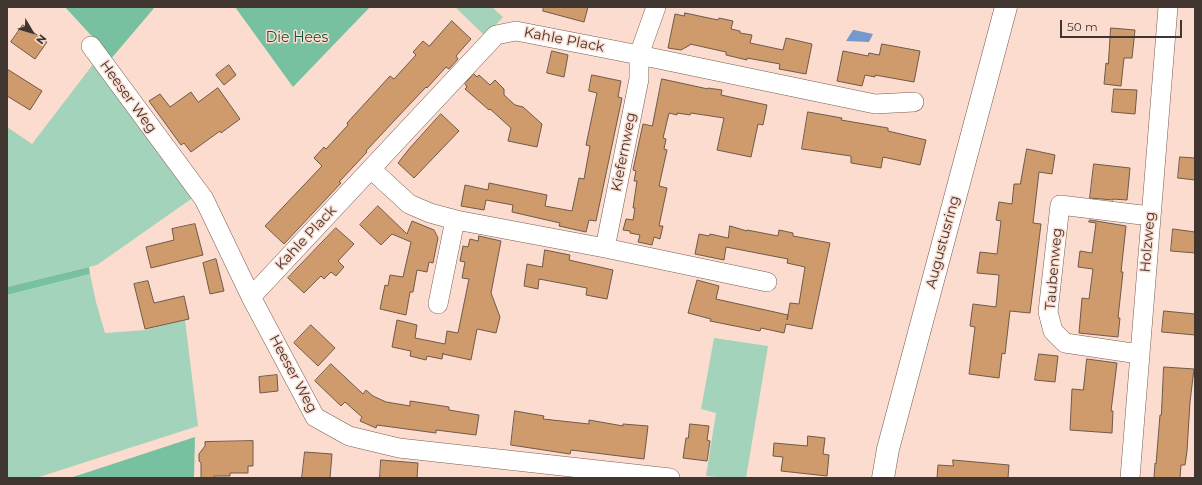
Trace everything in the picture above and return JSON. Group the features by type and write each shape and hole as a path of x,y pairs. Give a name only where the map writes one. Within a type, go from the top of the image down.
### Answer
{"main road":[{"name":"Augustusring","path":"883,478 888,449 1006,7"}],"street":[{"name":"Kiefernweg","path":"605,248 639,79 639,55 656,7"},
{"name":"Holzweg","path":"1130,478 1168,7"},
{"name":"Kahle Plack","path":"251,297 496,35 516,31 875,104 914,102"},
{"name":"Heeser Weg","path":"91,46 204,199 251,297 315,417 349,436 400,448 670,478"},
{"path":"371,169 409,204 430,213 455,220 605,248 767,282"},
{"name":"Taubenweg","path":"1139,354 1065,343 1053,331 1048,312 1060,205 1150,216"},
{"path":"438,304 455,220"}],"green space":[{"path":"65,7 155,7 110,60 99,44"},
{"name":"Die Hees","path":"235,7 370,7 293,87"},
{"path":"455,7 492,7 503,17 485,36"},
{"path":"94,63 194,197 97,265 7,287 7,127 32,144"},
{"path":"89,267 90,274 7,295 7,287"},
{"path":"90,274 105,333 145,330 185,320 198,426 36,478 7,478 7,295"},
{"path":"714,338 768,346 746,478 706,476 716,413 701,409"},
{"path":"195,437 194,478 70,478"}],"water":[{"path":"853,30 873,34 869,42 846,41"}],"building":[{"path":"544,7 588,7 584,22 543,11"},
{"path":"685,13 718,20 719,18 733,21 731,29 740,31 740,33 752,35 750,43 783,50 786,38 812,44 806,74 779,69 780,64 747,58 747,60 726,55 726,52 690,44 681,50 668,48 675,14 684,16"},
{"path":"452,21 471,39 456,56 458,59 449,69 446,67 393,122 339,182 341,183 284,244 265,226 322,166 314,158 324,147 326,149 348,125 347,123 390,76 394,79 416,55 413,52 423,41 429,46"},
{"path":"23,25 47,42 35,59 11,42"},
{"path":"1111,28 1135,30 1132,58 1124,58 1121,86 1104,84 1106,63 1108,64"},
{"path":"882,44 920,51 914,82 875,75 875,77 865,75 862,86 837,81 843,51 868,56 869,53 879,55"},
{"path":"552,51 568,55 564,77 547,73"},
{"path":"229,65 236,75 224,85 216,75"},
{"path":"7,69 42,91 30,110 7,96"},
{"path":"474,74 477,77 479,75 490,85 495,80 504,89 504,95 515,105 523,107 542,124 537,147 508,141 511,128 465,89 467,87 465,84"},
{"path":"592,75 621,81 618,97 622,98 596,221 589,220 586,232 559,226 560,223 512,212 513,205 486,200 484,210 461,206 465,185 488,190 489,183 547,195 545,206 572,211 579,178 584,179 590,146 586,145 597,93 589,91"},
{"path":"662,79 708,89 722,90 721,95 767,105 763,125 758,124 751,157 717,150 724,118 691,113 690,115 677,113 677,115 669,113 663,138 666,139 664,149 667,150 659,186 667,188 659,226 663,226 660,239 654,237 652,245 638,242 640,235 623,230 626,219 633,220 635,208 633,208 637,181 634,181 636,171 633,170 643,124 652,126"},
{"path":"218,88 240,119 221,133 220,131 191,152 184,143 181,145 149,101 160,94 170,107 191,92 198,102"},
{"path":"1114,89 1137,90 1135,114 1112,112"},
{"path":"808,112 842,118 841,120 888,128 888,131 926,140 920,165 883,157 881,168 851,163 851,156 802,149"},
{"path":"441,114 459,131 414,178 398,163"},
{"path":"1027,149 1055,155 1052,174 1039,172 1033,223 1041,224 1030,313 1010,311 1005,354 1002,353 999,378 969,374 975,327 970,326 973,304 996,307 999,275 977,273 980,252 997,254 1001,221 996,220 999,202 1012,204 1014,184 1020,184"},
{"path":"1180,157 1195,158 1195,180 1178,178"},
{"path":"1094,164 1130,168 1127,200 1090,198"},
{"path":"378,206 407,234 412,221 434,230 438,238 433,263 429,262 427,272 417,270 413,292 410,292 406,315 380,309 385,285 388,286 390,275 403,277 411,242 392,234 381,245 360,225"},
{"path":"1090,220 1126,226 1121,272 1123,272 1118,318 1120,318 1118,337 1079,333 1082,298 1089,299 1093,269 1078,267 1080,251 1092,253 1096,223 1089,222"},
{"path":"195,224 203,255 151,268 146,247 174,240 172,229"},
{"path":"730,226 747,231 778,236 779,230 793,233 793,236 830,243 812,329 786,324 784,333 761,328 760,331 710,321 711,319 688,313 697,280 719,286 716,299 788,315 790,303 799,304 805,267 787,263 788,259 726,247 724,260 695,254 699,234 709,236 710,234 728,238"},
{"path":"336,228 354,244 338,261 344,267 336,276 331,272 324,279 321,276 304,293 288,278"},
{"path":"1173,229 1195,232 1195,253 1171,251"},
{"path":"479,236 501,241 491,293 500,317 496,333 477,329 471,360 443,353 442,359 427,356 426,360 410,356 411,351 392,347 397,320 417,325 415,338 445,344 447,331 458,333 469,279 462,278 465,262 460,261 463,246 468,247 470,239 478,241"},
{"path":"545,250 570,255 569,260 613,270 607,299 586,295 587,288 539,279 538,289 524,286 527,264 542,267"},
{"path":"216,259 224,291 210,294 203,263"},
{"path":"148,281 154,303 184,296 189,319 145,329 134,284"},
{"path":"1164,311 1195,314 1195,335 1162,332"},
{"path":"311,325 335,348 318,366 294,343"},
{"path":"1039,354 1058,356 1055,382 1035,380"},
{"path":"1087,359 1117,363 1111,411 1113,411 1112,433 1070,430 1072,389 1083,390"},
{"path":"331,364 363,394 366,390 373,396 386,402 410,406 410,401 449,407 449,410 479,415 476,435 436,430 436,433 377,425 376,428 360,421 362,417 345,402 341,406 315,381"},
{"path":"1164,367 1194,369 1187,451 1185,465 1181,465 1180,478 1154,478 1161,415"},
{"path":"277,375 278,391 260,393 259,377"},
{"path":"515,411 544,416 543,419 589,424 589,420 623,426 623,424 648,426 644,459 571,450 570,454 511,445"},
{"path":"690,424 709,426 707,440 710,441 707,461 683,458"},
{"path":"808,436 825,438 823,454 829,455 827,476 781,471 783,457 773,456 774,443 807,446"},
{"path":"253,441 253,466 248,466 248,473 230,473 230,476 201,478 201,463 199,461 199,454 205,446 205,442"},
{"path":"305,452 332,454 330,478 302,478"},
{"path":"381,460 418,463 417,478 380,478"},
{"path":"953,460 1009,465 1008,478 937,478 938,465 953,466"}]}
